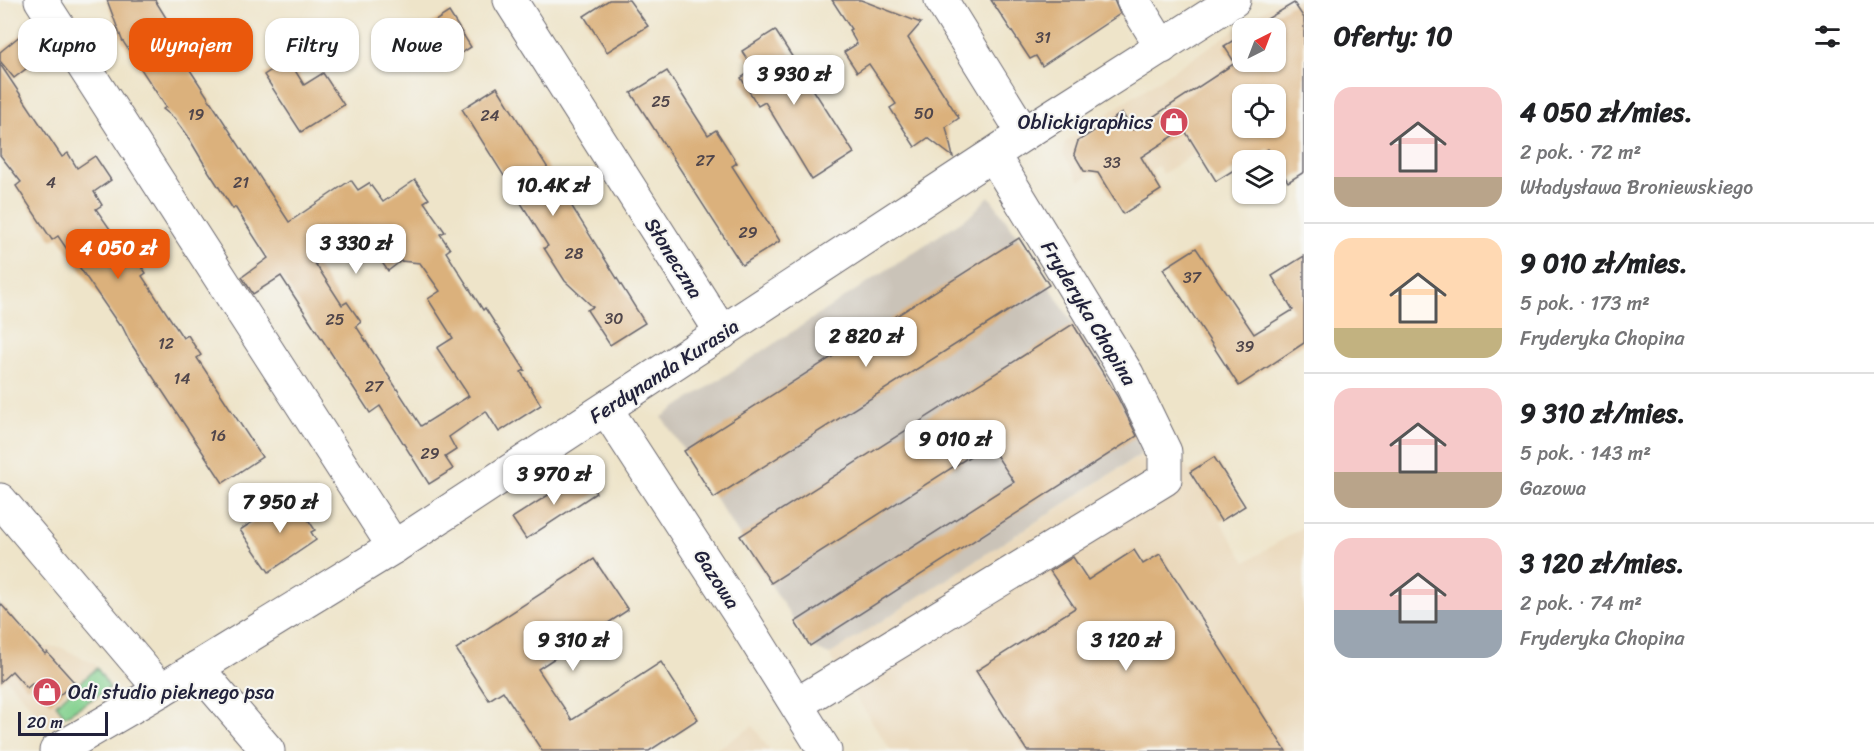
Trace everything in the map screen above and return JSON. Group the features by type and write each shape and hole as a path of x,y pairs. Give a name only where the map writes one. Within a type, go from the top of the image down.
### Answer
{"street":[{"path":"41,0 394,547"},
{"name":"Słoneczna","path":"510,0 722,333"},
{"path":"941,0 1024,135"},
{"path":"1133,0 1162,47"},
{"name":"Ferdynanda Kurasia","path":"56,751 161,690 394,547 1234,0"},
{"name":"Fryderyka Chopina","path":"797,704 1165,465 1127,374 993,155"},
{"name":"Gazowa","path":"606,409 825,751"},
{"path":"0,500 161,690"},
{"path":"197,668 268,751"}],"shaded area":[{"path":"1280,0 1304,0 1304,120 1286,132 1286,84 1232,84 1232,135 1229,130 1163,174 1158,166 1149,171 1134,147 1080,181 1063,154 1065,142 1232,32 1232,72 1286,72 1286,18 1253,18"},
{"path":"1234,138 1277,138 1259,150 1242,150"},
{"path":"989,196 1019,238 1151,448 829,655 810,646 662,417 972,214"},
{"path":"1168,438 1246,562 1304,526 1304,751 891,751 829,655"},
{"path":"39,647 60,647 95,664 111,690 49,727 5,677"},
{"path":"753,726 770,751 714,751"}],"green space":[{"path":"97,668 110,688 65,716 56,704"}],"building":[{"path":"107,0 155,0 166,18 129,18 129,51 122,40 117,27 117,18 114,18"},
{"path":"609,0 629,0 648,26 607,52 584,16"},
{"path":"832,0 861,0 921,23 908,38 959,118 946,127 953,157 928,138 915,147 890,108 896,104 869,64 857,72 844,52 857,44 849,30 851,29"},
{"path":"991,0 1114,0 1120,14 1042,66 1036,56 1030,59"},
{"path":"1294,3 1304,18 1304,172 1288,182 1286,150 1232,150 1232,171 1216,181 1184,129 1141,157 1161,190 1123,214 1098,173 1084,171 1074,154 1078,141 1122,113 1133,130 1232,65 1232,72 1286,72 1286,18 1269,18"},
{"path":"449,12 453,18 440,18"},
{"path":"775,30 854,153 812,180 765,102 758,106 741,78 754,69 742,51"},
{"path":"464,36 471,47 464,52"},
{"path":"18,37 18,72 22,72 14,78 0,61 0,52"},
{"path":"1232,41 1232,58 1224,46"},
{"path":"0,64 62,157 68,153 77,168 95,156 111,180 94,192 102,205 96,209 128,255 132,252 146,273 142,276 183,338 188,335 201,355 197,358 262,457 223,483 130,342 121,324 119,325 58,236 52,240 16,186 21,182 0,155"},
{"path":"667,71 708,135 716,130 737,163 732,166 780,241 742,265 631,93"},
{"path":"143,72 191,72 289,222 351,180 358,190 369,183 383,202 415,180 429,199 424,202 445,232 440,234 450,249 446,252 525,370 521,372 541,405 499,432 486,411 449,437 456,450 445,457 453,469 429,484 380,406 370,413 281,276 253,294 242,277 268,258 235,207 233,209 190,140 174,118 163,109 166,107","holes":["352,231 355,235 360,231 388,271 401,261 420,263 440,291 428,299 453,338 437,348 469,396 421,426 356,326 361,322 347,302 342,305 311,257"]},
{"path":"268,72 296,72 304,85 323,73 344,105 301,132 264,75"},
{"path":"497,87 645,323 610,345 587,310 593,307 565,281 544,248 548,246 462,109"},
{"path":"1019,238 1049,285 714,498 684,451"},
{"path":"1196,248 1254,334 1293,310 1272,276 1304,256 1304,343 1239,386 1163,269"},
{"path":"1073,324 1117,396 1137,436 810,646 795,622 1014,482 989,444 771,583 740,536"},
{"path":"1214,457 1245,506 1221,521 1190,472"},
{"path":"583,473 596,493 526,539 512,518"},
{"path":"289,498 295,507 298,504 315,530 311,532 316,540 269,572 240,530"},
{"path":"1134,550 1143,564 1160,554 1286,751 1027,751 976,671 1075,608 1050,571 1073,557 1088,580"},
{"path":"594,559 628,610 538,669 572,720 661,662 698,719 649,751 542,751 503,691 489,700 456,649"},
{"path":"0,603 45,654 47,652 74,682 51,703 33,683 27,688 12,671 0,682"}],"place":[{"name":"Oblickigraphics","path":"1174,122"},
{"name":"Odi studio pieknego psa","path":"47,692"}]}
